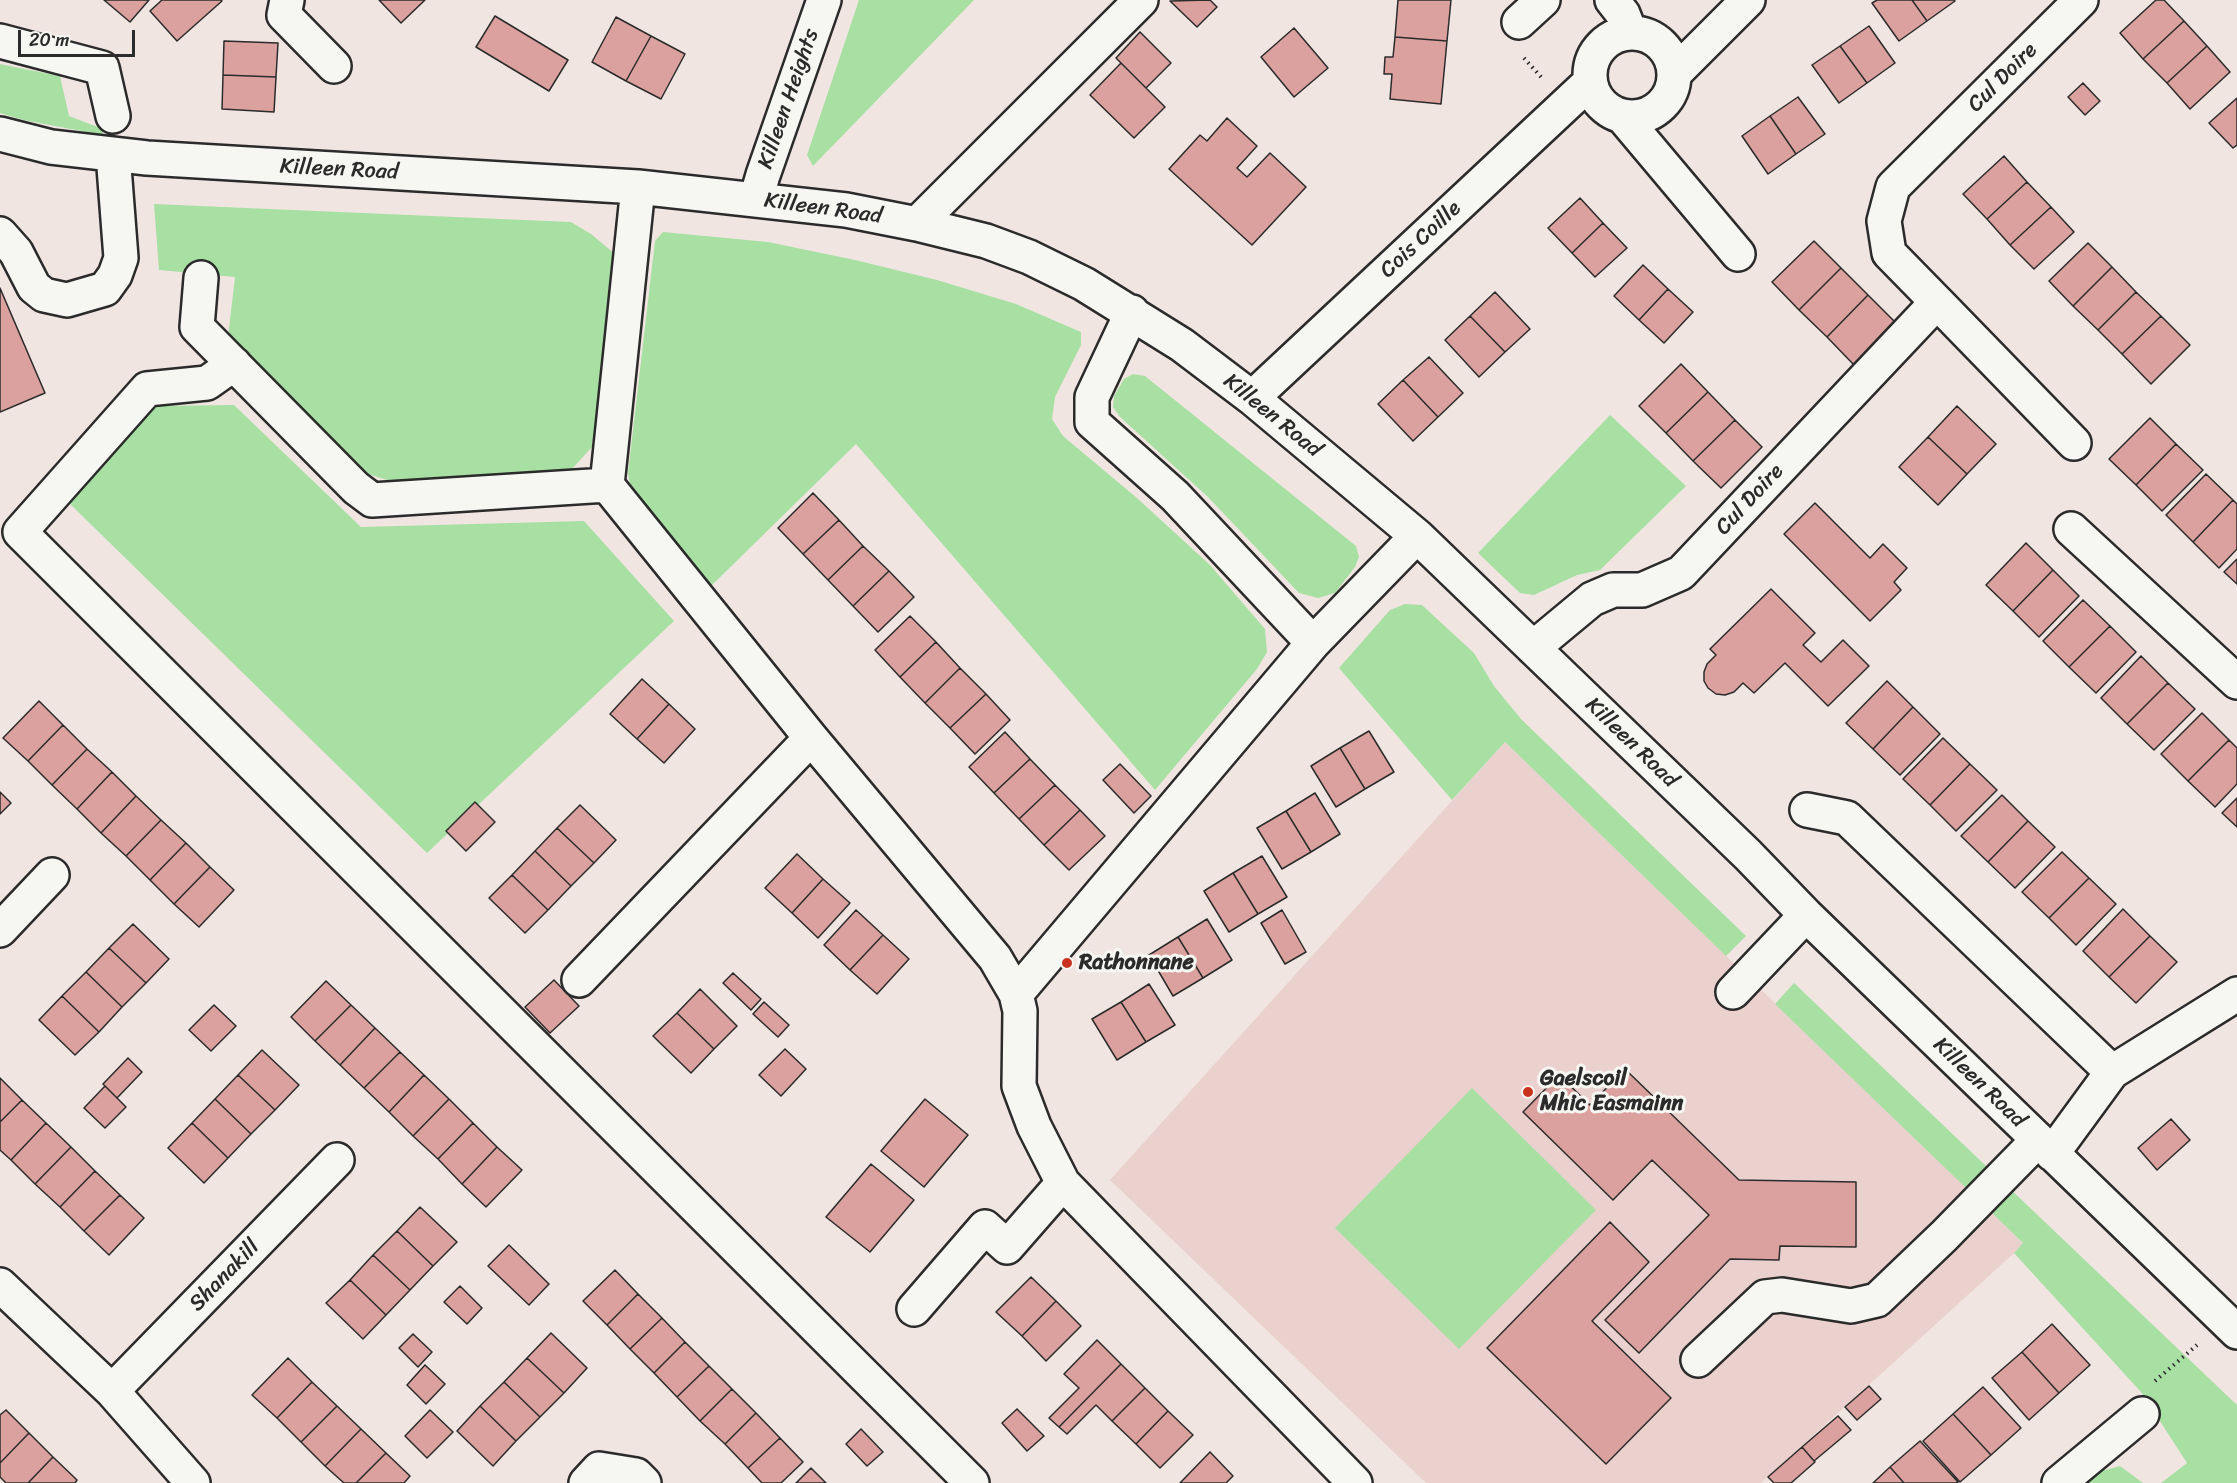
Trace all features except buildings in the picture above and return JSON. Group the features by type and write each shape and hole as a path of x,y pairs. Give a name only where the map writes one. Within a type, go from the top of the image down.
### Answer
{"street":[{"path":"287,0 284,15 334,66"},
{"name":"Killeen Heights","path":"756,199 824,0"},
{"path":"917,224 1141,0"},
{"path":"1518,22 1543,0"},
{"path":"1612,0 1623,14 1630,32"},
{"path":"1675,73 1748,0"},
{"name":"Cul Doire","path":"2074,443 1889,253 1884,221 1893,188 2081,0"},
{"path":"1622,116 1648,115 1659,107 1671,92 1675,73 1672,60 1661,44 1643,34 1630,32 1616,35 1599,48 1590,67 1590,81 1601,104 1622,116 1738,254"},
{"path":"0,42 102,68 113,116"},
{"name":"Cois Coille","path":"1252,398 1590,81"},
{"name":"Killeen Road","path":"0,135 51,147 147,158 638,188 846,210 986,241 1029,257 1084,284 1182,345 1252,398 1417,536 1748,855 1806,915 2230,1326"},
{"path":"0,234 16,252 34,287 44,295 67,300 105,289 115,275 120,258 113,154"},
{"path":"638,188 607,485 811,738 995,958 1016,994 1020,1011 1019,1086 1034,1126 1063,1183 1355,1483"},
{"path":"201,278 197,327 356,488 372,500 607,485"},
{"name":"Cul Doire","path":"1533,648 1592,599 1613,590 1642,590 1681,573 1937,302"},
{"path":"1132,312 1092,397 1092,422 1175,496 1313,643"},
{"path":"234,364 207,383 147,389 20,532 972,1483"},
{"path":"2070,529 2237,682"},
{"path":"1016,994 1313,643 1417,536"},
{"path":"579,980 811,738"},
{"path":"1807,810 1847,818 2112,1072"},
{"path":"0,930 52,875"},
{"path":"1733,992 1806,915"},
{"path":"1698,1360 1765,1297 1782,1295 1851,1306 1877,1300 1944,1236 2045,1147 2112,1072 2237,994"},
{"name":"Shanakill","path":"112,1392 337,1160"},
{"path":"914,1309 985,1227 1007,1247 1063,1183"},
{"path":"0,1285 112,1392 193,1483"},
{"path":"2059,1483 2142,1414"},
{"path":"586,1483 599,1470 636,1475 644,1483"}],"path":[{"path":"1518,22 1514,46 1566,104"},
{"path":"2142,1414 2141,1392 2185,1356 2230,1326"}],"shaded area":[{"name":"Gaelscoil Mhic Easmainn","path":"1505,742 2024,1244 1761,1483 1426,1483 1110,1180"}],"green space":[{"path":"859,0 974,0 813,166 807,155"},
{"path":"0,64 60,76 69,116 103,129 103,135 23,120 0,113"},
{"path":"154,204 571,222 591,234 615,254 592,447 571,470 390,481 365,473 228,337 235,277 159,270"},
{"path":"663,232 768,242 855,260 937,280 1016,304 1081,332 1081,345 1055,397 1052,419 1063,436 1137,498 1210,565 1265,629 1267,652 1257,669 1155,790 856,444 709,588 632,500 628,473 655,241"},
{"path":"1133,374 1145,376 1356,546 1359,557 1355,567 1335,593 1318,598 1299,593 1208,497 1120,417 1113,407 1114,396 1124,379"},
{"path":"234,405 361,527 584,521 674,621 427,853 66,500 152,406"},
{"path":"1610,415 1686,486 1600,570 1577,575 1534,595 1520,593 1478,553"},
{"path":"1405,604 1422,605 1474,653 1494,686 1521,719 1746,936 1726,956 1505,742 1452,800 1339,668 1390,610"},
{"path":"1794,983 2237,1405 2237,1483 2161,1483 2187,1463 2141,1392 2014,1253 2023,1243 1775,1004"},
{"path":"1472,1088 1596,1210 1459,1349 1335,1228"},
{"path":"2120,1466 2143,1483 2087,1483 2094,1473"}],"place":[{"name":"Rathonnane","path":"1067,963"},
{"name":"Gaelscoil Mhic Easmainn","path":"1528,1092"}]}
